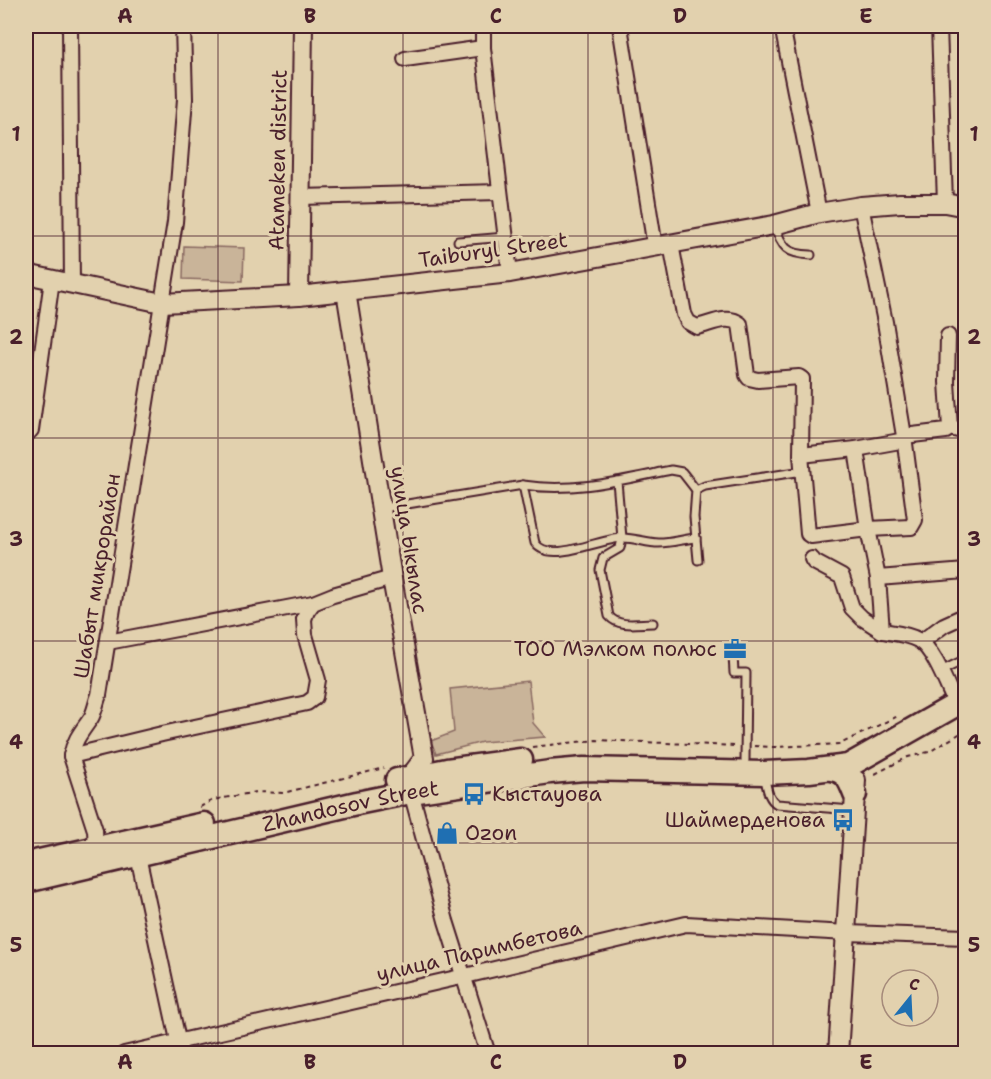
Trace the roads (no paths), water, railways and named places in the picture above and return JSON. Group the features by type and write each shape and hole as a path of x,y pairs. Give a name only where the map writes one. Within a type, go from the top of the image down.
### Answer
{"main road":[{"name":"Zhandosov Street","path":"26,881 136,848 410,785 584,769 764,773 848,766 961,702"},
{"name":"Zhandosov Street","path":"410,785 447,770 534,758 610,755 794,760 844,755 857,759"},
{"path":"832,769 840,770 849,778 855,802"},
{"name":"Zhandosov Street","path":"26,864 96,848 136,848"}],"street":[{"path":"70,26 72,285"},
{"name":"Шабыт микрорайон","path":"71,756 79,733 92,716 99,695 175,222 185,99 183,26"},
{"name":"Atameken district","path":"299,296 303,26"},
{"path":"483,26 483,48 510,273"},
{"path":"620,26 663,245 688,322 697,327 729,319 735,320 740,324 749,378 758,380 799,377 802,379 801,455 809,535 911,527 915,520 885,322 861,206"},
{"path":"782,26 819,213"},
{"path":"939,26 945,203"},
{"path":"405,59 483,48"},
{"path":"300,197 500,192"},
{"name":"Taiburyl Street","path":"26,274 162,303 299,296 510,273 774,225 819,213 861,206 945,203 966,207"},
{"path":"26,435 31,429 52,280"},
{"name":"улица Ыкылас","path":"346,291 392,578 424,758 410,785"},
{"path":"948,336 947,382 951,428"},
{"path":"801,455 856,449 900,441 904,436 946,431 951,428 966,432"},
{"path":"856,449 878,578 882,631"},
{"path":"812,558 814,562 842,577 852,608 861,618 882,631 921,642 961,702"},
{"path":"878,578 966,571"},
{"path":"108,642 314,603 362,585 392,578"},
{"path":"96,848 95,830 71,756 307,703 315,697 318,687 315,666 305,635 304,619 314,603"},
{"path":"921,642 944,625 966,615"},
{"path":"838,1053 857,759"},
{"path":"410,785 446,921 488,1053"},
{"path":"136,848 180,1047"},
{"name":"улица Паримбетова","path":"124,1053 180,1047 686,924 966,937"}],"lane":[{"path":"774,225 782,246 795,254 812,255"},
{"path":"458,241 506,237"},
{"path":"381,509 523,485 540,488 595,486 671,470 682,472 696,490 694,517 698,560"},
{"path":"696,490 705,486 803,471"},
{"path":"617,481 622,538 620,548 603,558 600,570 609,616 619,623 653,623"},
{"path":"523,485 538,548 559,552 622,538 660,543 696,538"},
{"path":"733,655 734,673 746,673 745,760"},
{"path":"939,672 966,659"},
{"path":"764,773 771,801 777,804 855,802"}],"place":[{"name":"ТОО Мэлком полюс","path":"735,649"},
{"name":"Кыстауова","path":"474,794"},
{"name":"Шаймерденова","path":"843,820"},
{"name":"Ozon","path":"447,833"}]}
